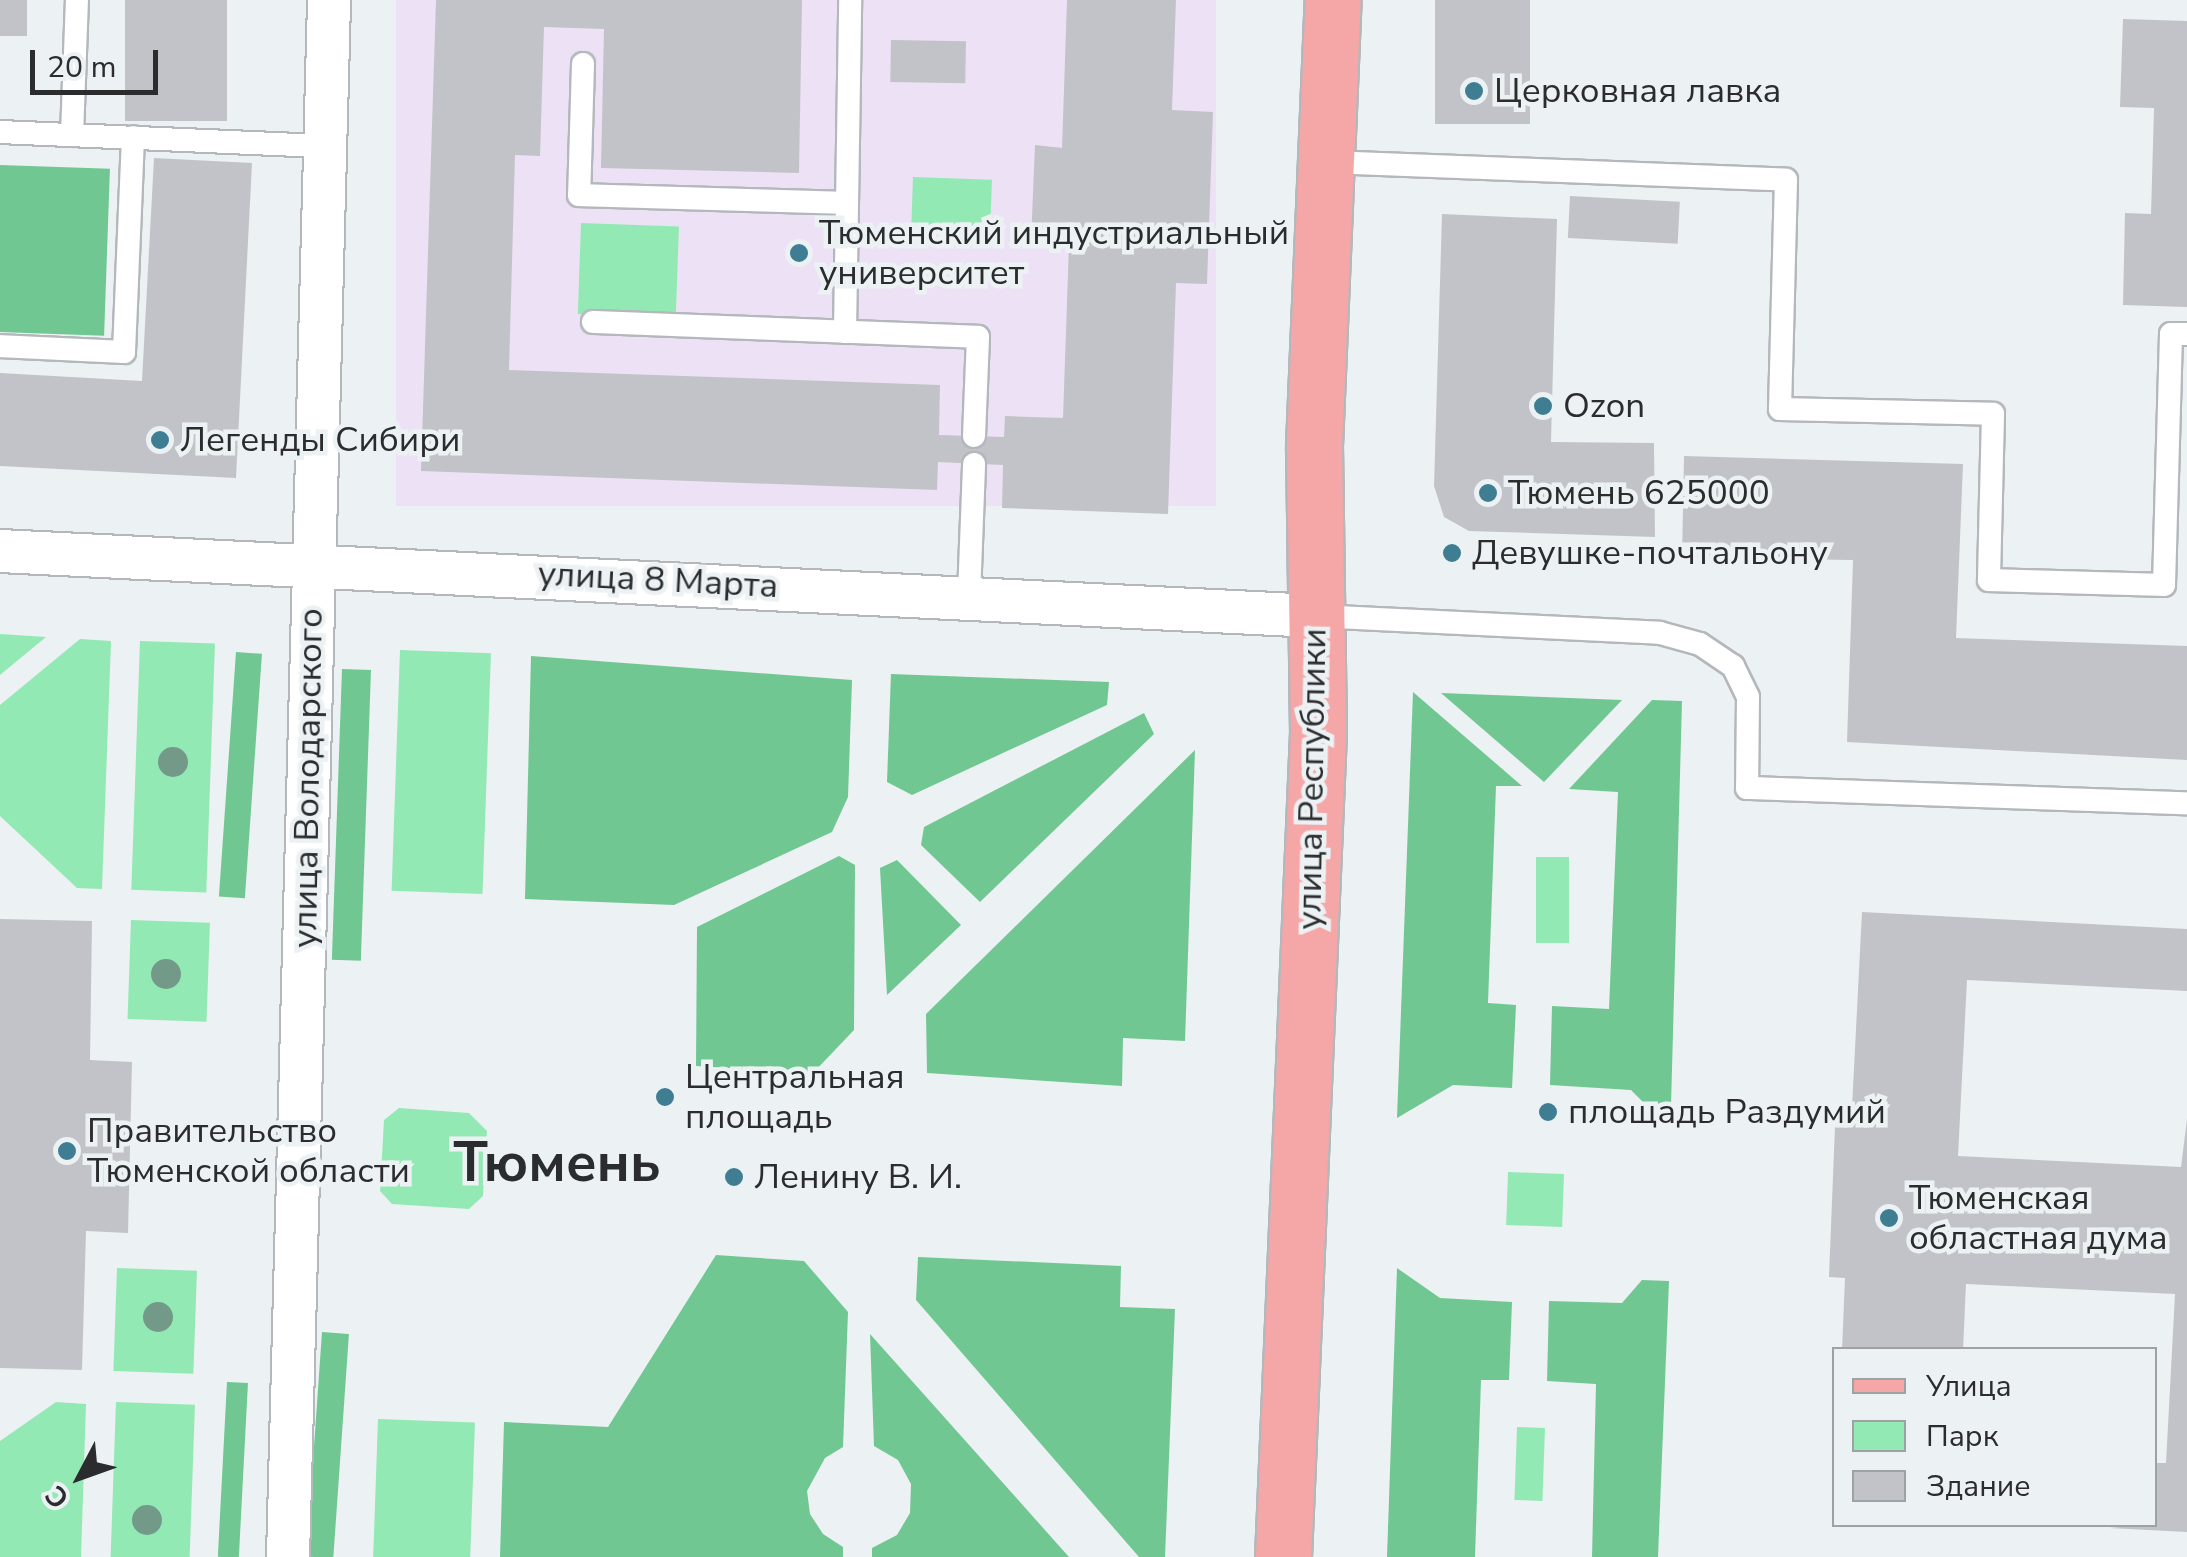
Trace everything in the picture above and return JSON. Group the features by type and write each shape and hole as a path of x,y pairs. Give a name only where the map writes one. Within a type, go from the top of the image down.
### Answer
{"main road":[{"name":"улица Республики","path":"1283,1557 1318,732 1314,445 1333,0"}],"street":[{"name":"улица Володарского","path":"288,1557 329,0"},
{"name":"улица 8 Марта","path":"0,551 1315,616"}],"lane":[{"path":"72,135 77,0"},
{"path":"845,332 850,0"},
{"path":"583,64 578,195 847,204"},
{"path":"0,132 325,146"},
{"path":"0,346 124,352 134,138"},
{"path":"1326,162 1786,180 1780,409 1993,414 1989,580 2164,585 2171,334 2187,334"},
{"path":"593,322 978,337 974,436"},
{"path":"969,596 974,464"},
{"path":"1315,616 1660,633 1700,644 1733,666 1748,697 1747,788 2187,804"}],"shaded area":[{"name":"Тюменский индустриальный университет","path":"396,0 1216,0 1216,506 396,506"}],"green space":[{"path":"0,165 110,169 104,336 0,332"},
{"path":"913,177 992,180 990,229 911,226"},
{"path":"581,223 679,226 676,317 578,314"},
{"path":"0,634 46,637 0,675"},
{"path":"80,639 111,641 102,889 77,888 0,816 0,705"},
{"path":"140,641 215,644 206,892 131,890"},
{"path":"400,650 491,653 483,894 392,891"},
{"path":"236,652 262,654 245,898 219,896"},
{"path":"531,656 852,680 848,797 832,832 674,905 525,899"},
{"path":"342,669 371,670 361,961 332,960"},
{"path":"891,674 1109,682 1107,705 912,795 887,782"},
{"path":"1413,692 1522,786 1496,786 1488,1003 1516,1005 1512,1088 1453,1085 1397,1118"},
{"path":"1441,693 1622,700 1544,782"},
{"path":"1652,700 1682,701 1671,1106 1645,1104 1631,1090 1550,1085 1552,1006 1609,1009 1618,792 1569,789"},
{"path":"1144,713 1154,734 980,902 921,845 924,827"},
{"path":"1195,750 1185,1041 1123,1038 1122,1086 927,1073 926,1014"},
{"path":"839,856 855,865 854,1030 813,1073 696,1066 697,927"},
{"path":"1536,857 1569,857 1569,943 1536,943"},
{"path":"897,860 961,925 887,995 880,868"},
{"path":"131,920 210,923 206,1022 128,1019"},
{"path":"399,1108 469,1113 487,1131 483,1196 469,1209 392,1204 380,1191 384,1120"},
{"path":"1508,1172 1564,1174 1562,1227 1506,1225"},
{"path":"716,1255 804,1261 848,1312 843,1447 825,1458 807,1491 810,1514 823,1534 843,1547 843,1557 500,1557 504,1422 608,1427"},
{"path":"918,1257 1121,1266 1120,1307 1175,1309 1165,1557 1139,1557 916,1300"},
{"path":"117,1268 197,1271 193,1374 113,1371"},
{"path":"1397,1268 1440,1298 1512,1302 1509,1380 1481,1380 1475,1557 1387,1557"},
{"path":"1642,1280 1669,1281 1658,1557 1592,1557 1596,1384 1547,1381 1549,1301 1622,1303"},
{"path":"322,1332 349,1334 333,1557 306,1556"},
{"path":"870,1334 1069,1557 872,1557 872,1548 897,1535 910,1513 911,1484 898,1460 874,1446"},
{"path":"227,1382 248,1383 239,1557 218,1557"},
{"path":"56,1402 86,1404 81,1557 0,1557 0,1441"},
{"path":"116,1402 195,1405 190,1557 111,1557"},
{"path":"378,1419 475,1422 470,1557 373,1557"},
{"path":"1517,1427 1545,1428 1542,1501 1514,1500"}],"building":[{"path":"0,0 27,0 27,36 0,36"},
{"path":"125,0 227,0 227,121 125,121"},
{"path":"436,0 802,0 799,173 601,168 604,29 544,27 540,156 515,155 509,370 940,385 939,435 1004,437 1005,416 1063,418 1069,244 1031,241 1035,145 1062,148 1067,0 1176,0 1172,110 1213,112 1207,284 1176,283 1168,514 1002,508 1003,465 938,462 937,490 421,471"},
{"path":"1435,0 1530,0 1530,124 1435,124"},
{"path":"2123,19 2187,21 2187,307 2123,305 2125,213 2151,214 2154,108 2120,107"},
{"path":"891,40 966,41 965,83 890,82"},
{"path":"154,158 252,163 236,478 0,466 0,373 142,381"},
{"path":"1570,196 1680,202 1678,244 1568,238"},
{"path":"1442,214 1557,219 1551,442 1654,443 1655,537 1469,531 1444,517 1434,486"},
{"path":"1684,456 1963,464 1956,638 2187,646 2187,760 1847,742 1853,560 1682,558"},
{"path":"1862,912 2187,929 2187,991 1967,980 1958,1156 2181,1167 2187,1119 2187,1532 2109,1528 2157,1527 2157,1463 2166,1463 2175,1294 1966,1284 1963,1347 1842,1347 1845,1278 1829,1277 1835,1126 1851,1127"},
{"path":"0,919 92,921 90,1060 132,1062 128,1233 86,1231 82,1370 0,1368"}],"place":[{"name":"Церковная лавка","path":"1474,91"},
{"name":"Тюменский индустриальный университет","path":"799,253"},
{"name":"Ozon","path":"1543,406"},
{"name":"Легенды Сибири","path":"160,440"},
{"name":"Тюмень 625000","path":"1488,493"},
{"name":"Девушке-почтальону","path":"1452,553"},
{"name":"Центральная площадь","path":"665,1097"},
{"name":"площадь Раздумий","path":"1548,1112"},
{"name":"Правительство Тюменской области","path":"67,1151"},
{"name":"Ленину В. И.","path":"734,1177"},
{"name":"Тюменская областная дума","path":"1889,1218"}],"district":[{"name":"Тюмень","path":"557,1163"}]}
